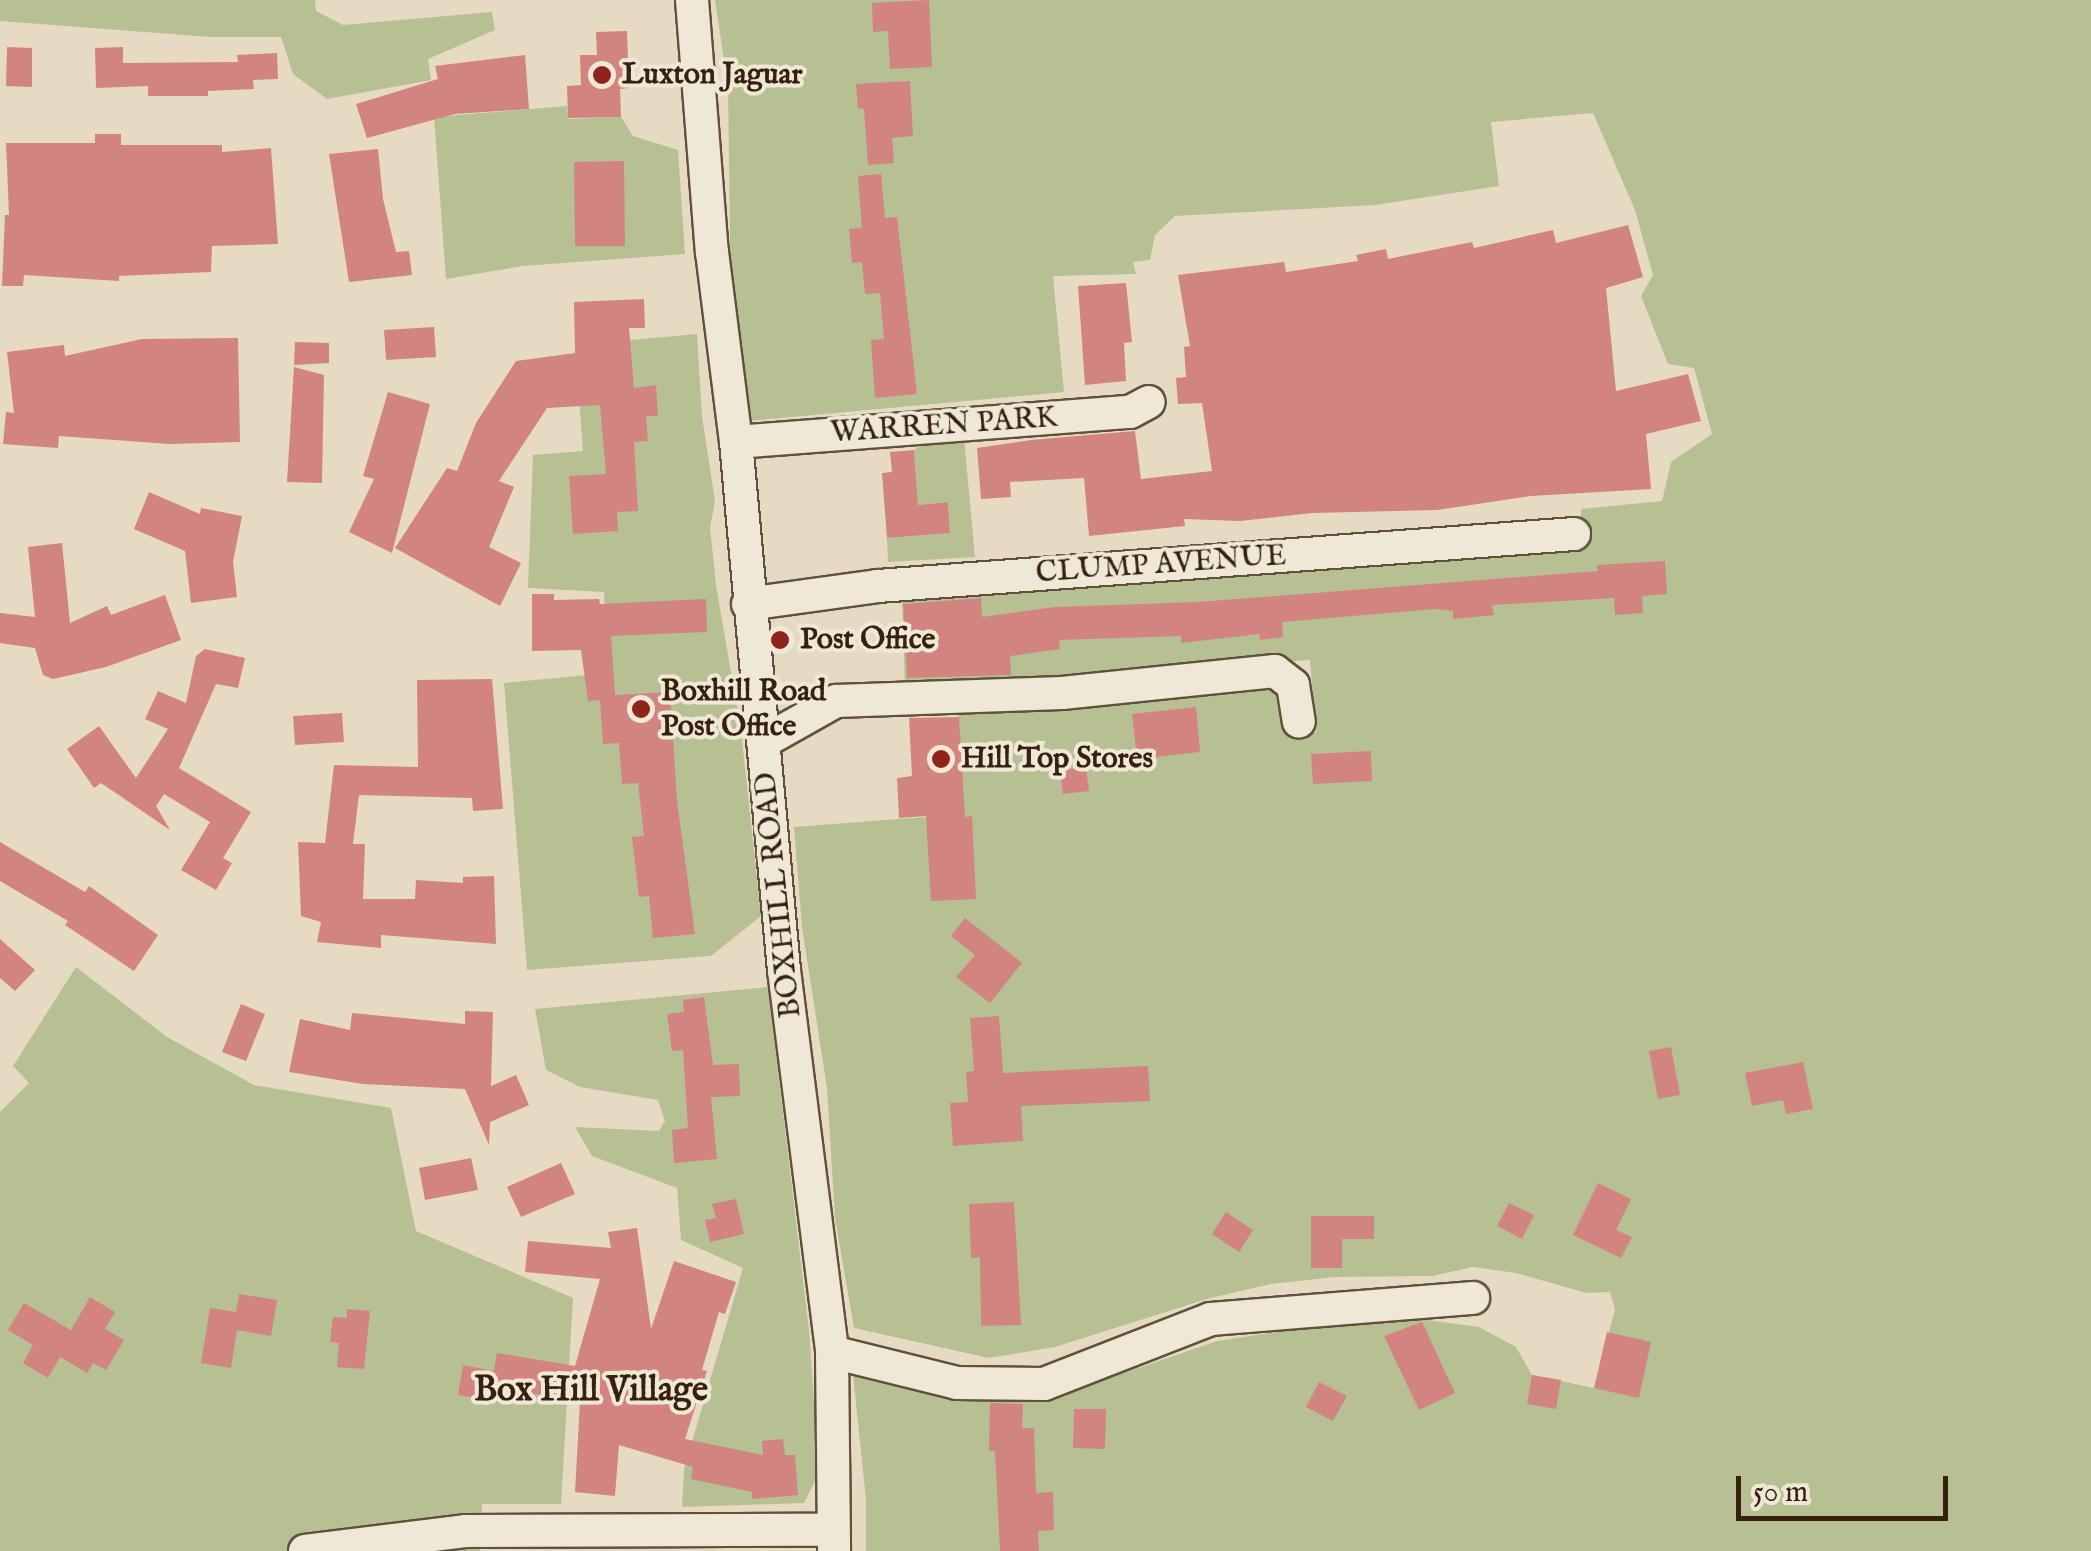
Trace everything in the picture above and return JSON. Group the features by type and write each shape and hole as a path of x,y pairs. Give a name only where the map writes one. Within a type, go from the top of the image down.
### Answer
{"street":[{"name":"BOXHILL ROAD","path":"692,0 713,265 736,442 784,970 832,1352 833,1541"},
{"name":"WARREN PARK","path":"736,442 1130,412 1149,402"},
{"name":"CLUMP AVENUE","path":"748,604 878,586 1574,534"},
{"path":"763,742 836,700 1062,692 1276,671 1293,685 1299,722"},
{"path":"832,1352 957,1383 1044,1384 1211,1319 1473,1298"},
{"path":"305,1551 466,1531 833,1541"}],"green space":[{"path":"0,0 315,0 316,11 343,25 492,12 495,30 428,59 431,80 327,99 293,74 281,37 211,37 0,21"},
{"path":"715,0 2091,0 2091,1551 866,1551 866,1500 853,1374 878,1373 1057,1396 1217,1341 1329,1324 1420,1319 1479,1327 1516,1347 1532,1375 1594,1388 1615,1309 1610,1292 1586,1293 1516,1273 1473,1267 1432,1276 1335,1277 1271,1284 1210,1298 1055,1347 989,1358 854,1328 835,1218 827,1088 802,927 794,827 964,814 958,703 1178,688 1274,688 1284,733 1316,733 1310,660 905,690 902,595 1582,546 1581,509 1662,501 1671,462 1712,434 1694,368 1668,364 1641,296 1653,275 1635,210 1593,113 1491,122 1499,186 1375,205 1175,216 1155,235 1150,260 1133,262 1136,274 1053,276 1064,392 748,421 731,309 728,88"},
{"path":"567,106 568,119 621,117 633,136 678,150 685,254 523,266 446,279 434,117"},
{"path":"697,334 702,416 715,502 710,527 716,585 741,730 761,916 711,956 527,970 504,683 608,673 604,592 528,588 533,455 583,451 575,345"},
{"path":"964,438 975,557 888,562 887,538 950,533 948,502 918,505 914,450 927,441"},
{"path":"76,967 167,1037 254,1085 391,1108 416,1231 573,1298 561,1504 482,1504 480,1551 0,1551 0,1112 29,1083 13,1066"},
{"path":"768,987 809,1330 819,1473 804,1503 682,1507 684,1469 743,1268 681,1240 677,1188 592,1156 575,1127 659,1131 665,1121 658,1100 580,1087 546,1070 535,1009"}],"building":[{"path":"929,0 932,67 890,69 888,31 873,32 872,3"},
{"path":"627,31 629,88 620,89 621,117 568,118 567,86 581,85 580,55 597,55 596,32"},
{"path":"7,47 32,48 32,87 6,86"},
{"path":"123,47 123,63 238,62 237,55 277,53 278,79 253,80 254,89 208,91 208,96 148,96 148,86 96,88 95,48"},
{"path":"525,55 529,109 455,114 367,138 356,104 438,79 435,66"},
{"path":"910,81 913,136 892,138 894,163 868,165 864,109 858,108 856,84"},
{"path":"95,134 121,134 121,145 222,145 222,152 271,148 278,244 212,246 211,272 119,276 119,281 24,275 23,286 2,286 5,215 9,215 6,143 95,143"},
{"path":"378,149 383,199 396,252 409,251 412,275 349,282 329,154"},
{"path":"624,161 625,246 575,246 574,162"},
{"path":"881,174 885,218 897,217 917,394 875,398 871,340 884,339 880,293 865,294 862,262 852,263 849,229 862,228 858,176"},
{"path":"1628,225 1643,277 1606,288 1616,391 1688,374 1701,421 1646,434 1651,489 1531,496 1437,510 1312,513 1240,521 1184,519 1185,526 1089,536 1084,478 1010,482 1011,497 981,499 977,448 1031,440 1135,431 1141,479 1212,471 1202,403 1178,404 1176,378 1186,377 1184,347 1190,346 1178,275 1284,262 1286,272 1358,261 1356,255 1386,249 1388,259 1472,242 1474,248 1553,230 1556,243"},
{"path":"1126,283 1132,342 1124,343 1126,381 1085,385 1078,286"},
{"path":"644,299 645,328 629,328 634,388 656,385 658,416 646,416 648,441 634,442 638,511 617,512 618,531 573,534 569,476 606,474 600,405 547,408 499,481 514,487 489,547 521,563 500,606 395,548 447,468 457,471 476,423 516,361 575,353 574,302"},
{"path":"434,327 436,357 386,360 384,330"},
{"path":"238,338 240,442 170,444 59,436 58,448 3,444 6,412 14,413 7,352 64,345 65,356 142,339"},
{"path":"295,342 329,343 329,363 294,365"},
{"path":"294,367 324,375 322,483 287,482"},
{"path":"388,392 430,404 392,553 349,532 374,479 363,476"},
{"path":"914,450 918,505 948,502 950,533 887,538 882,473 892,472 890,452"},
{"path":"149,492 200,514 201,508 242,516 233,562 237,597 191,603 185,551 134,529"},
{"path":"62,543 70,623 107,606 111,615 165,595 181,640 106,667 53,679 43,675 35,648 0,643 0,613 35,617 28,547"},
{"path":"1665,561 1667,594 1642,596 1643,613 1615,615 1614,598 1492,605 1494,615 1453,619 1453,611 1435,609 1282,622 1283,637 1260,640 1259,634 1181,643 1181,636 1059,640 1060,649 1010,656 1011,675 907,678 903,604 981,598 982,617 1055,607 1198,602 1598,571 1597,565"},
{"path":"532,594 554,594 554,600 599,599 600,604 706,599 707,632 611,636 615,695 670,692 677,801 695,934 653,938 649,896 639,897 632,837 644,836 638,783 622,784 619,743 603,744 600,700 588,701 581,650 532,651"},
{"path":"205,649 245,658 238,688 216,684 179,768 251,812 223,858 232,863 216,890 181,870 210,822 164,794 156,806 170,830 101,783 94,788 67,749 99,726 136,778 168,729 145,719 158,691 186,703 196,656"},
{"path":"492,679 503,809 473,811 472,798 359,795 353,844 365,844 363,899 415,899 416,880 463,883 463,877 494,876 496,944 381,935 381,948 317,942 321,922 301,916 298,842 325,843 334,765 418,767 417,680"},
{"path":"1196,707 1200,752 1137,759 1132,714"},
{"path":"342,713 344,742 295,745 293,716"},
{"path":"959,717 965,817 972,816 976,899 931,901 926,816 899,818 897,778 912,776 909,718"},
{"path":"1371,751 1372,781 1313,784 1311,754"},
{"path":"1086,767 1089,791 1063,794 1060,770"},
{"path":"0,842 85,892 89,886 158,935 134,971 65,925 68,921 0,881"},
{"path":"965,918 1022,963 990,1003 956,977 975,955 951,936"},
{"path":"0,939 35,970 15,991 0,978"},
{"path":"704,997 713,1065 739,1064 740,1096 711,1097 717,1159 674,1163 672,1130 688,1128 683,1050 672,1051 667,1014 684,1012 683,1000"},
{"path":"241,1004 265,1014 246,1061 222,1052"},
{"path":"465,1011 493,1012 491,1086 516,1075 529,1105 490,1122 489,1145 465,1089 363,1084 289,1072 300,1019 350,1030 352,1013 465,1024"},
{"path":"999,1016 1003,1073 1148,1066 1150,1101 1021,1106 1023,1141 953,1146 950,1103 968,1102 966,1072 974,1071 970,1018"},
{"path":"1671,1047 1680,1095 1658,1099 1649,1051"},
{"path":"1803,1062 1813,1109 1786,1114 1783,1100 1752,1106 1745,1073"},
{"path":"471,1158 478,1190 425,1200 419,1168"},
{"path":"561,1163 575,1194 521,1217 507,1187"},
{"path":"1598,1183 1631,1199 1616,1230 1632,1237 1621,1258 1573,1235"},
{"path":"736,1199 744,1234 710,1242 705,1220 716,1218 712,1204"},
{"path":"1014,1202 1021,1325 981,1326 980,1257 971,1258 969,1204"},
{"path":"1509,1203 1534,1215 1522,1239 1497,1226"},
{"path":"1226,1212 1253,1230 1239,1252 1212,1234"},
{"path":"1311,1216 1374,1216 1374,1239 1342,1239 1342,1268 1311,1268"},
{"path":"637,1228 651,1329 674,1261 736,1282 725,1314 719,1312 702,1370 707,1371 685,1439 763,1455 762,1441 783,1439 785,1455 795,1455 798,1495 752,1499 752,1492 691,1479 693,1467 619,1445 615,1496 575,1492 580,1401 502,1389 499,1402 458,1395 463,1365 494,1371 497,1353 575,1366 600,1279 525,1272 528,1241 611,1248 608,1232"},
{"path":"239,1294 277,1300 271,1336 237,1330 231,1368 201,1363 210,1308 236,1312"},
{"path":"90,1297 115,1312 105,1329 124,1340 106,1370 93,1363 87,1373 60,1357 48,1378 23,1363 33,1345 8,1330 24,1303 71,1330"},
{"path":"347,1309 370,1311 364,1369 337,1367 339,1343 330,1342 333,1317 347,1318"},
{"path":"1422,1322 1455,1393 1419,1410 1384,1336"},
{"path":"1607,1332 1651,1342 1639,1398 1594,1388"},
{"path":"1532,1375 1561,1380 1556,1409 1527,1404"},
{"path":"1319,1382 1347,1396 1333,1421 1306,1407"},
{"path":"990,1403 1023,1404 1022,1428 1034,1428 1036,1493 1053,1492 1054,1530 1038,1531 1039,1551 1000,1551 995,1451 989,1451"},
{"path":"1074,1409 1106,1409 1105,1449 1073,1448"}],"place":[{"name":"Luxton Jaguar","path":"602,75"},
{"name":"Post Office","path":"780,640"},
{"name":"Boxhill Road Post Office","path":"641,709"},
{"name":"Hill Top Stores","path":"941,759"}],"district":[{"name":"Box Hill Village","path":"591,1391"}]}
